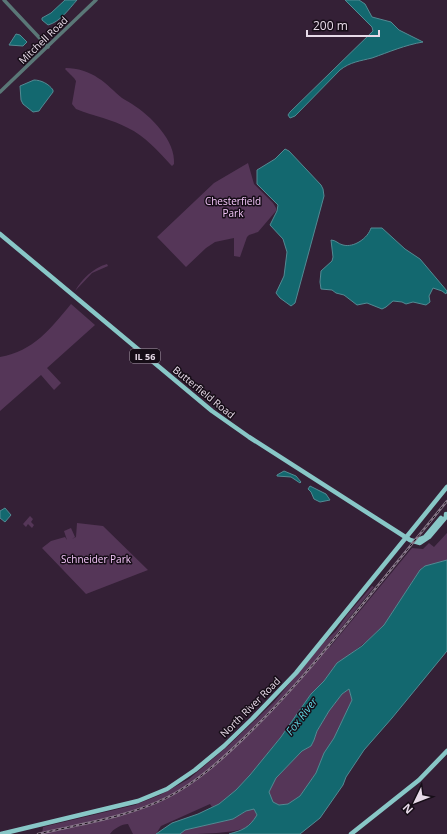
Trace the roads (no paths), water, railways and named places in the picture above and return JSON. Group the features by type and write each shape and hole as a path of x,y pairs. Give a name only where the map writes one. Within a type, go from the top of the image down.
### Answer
{"main road":[{"name":"Butterfield Road","path":"0,234 212,411 242,433 406,537 415,541"},
{"name":"North River Road","path":"1,834 138,801 167,789 188,776 230,740 304,663 447,488"},
{"path":"415,541 425,537 444,514 446,514"},
{"path":"415,541 420,543 426,540 446,516 446,514"},
{"path":"416,526 415,533 420,539"},
{"path":"351,834 419,780 447,751"}],"street":[{"path":"4,0 48,47"},
{"name":"Mitchell Road","path":"0,92 96,0"}],"water":[{"path":"65,0 77,0 64,15 56,21 48,25 42,20 42,18 51,13"},
{"path":"345,0 359,0 365,4 372,17 391,22 399,30 423,42 355,62 344,67 295,116 290,118 288,115 290,112 373,31 372,27"},
{"path":"16,34 20,35 27,42 23,46 9,45"},
{"path":"34,80 47,84 53,92 39,111 33,112 23,104 21,100 20,86"},
{"path":"285,149 289,151 321,185 324,196 295,303 291,306 276,293 284,276 287,252 283,239 270,225 277,211 278,205 257,184 257,170 275,159"},
{"path":"371,228 382,228 405,249 420,259 447,291 446,294 433,288 429,296 430,302 426,305 413,302 406,304 393,301 382,309 367,303 357,305 344,295 336,293 332,290 321,289 321,271 332,261 333,257 331,240 347,246 356,244 364,239"},
{"path":"284,471 296,476 301,482 300,483 291,477 277,476"},
{"path":"310,486 326,494 330,500 320,502 314,499 308,489"},
{"path":"5,508 11,515 5,522 0,518 0,511"},
{"name":"Fox River","path":"447,560 447,651 364,750 346,777 343,785 320,818 300,834 229,834 242,830 251,823 257,815 254,809 246,811 233,819 185,830 180,834 156,834 172,823 198,814 219,804 236,790 281,737 311,694 324,681 337,663 362,646 384,625 420,570 425,566","holes":["349,689 352,700 334,738 324,753 316,773 300,796 288,804 279,805 273,802 269,792 276,778 302,751 311,746 317,731 329,711 342,694"]}],"railway":[{"path":"38,834 121,815 153,804 189,785 208,770 259,724 301,678 447,501"}],"park label":[{"name":"Chesterfield Park","path":"233,206"},
{"name":"Schneider Park","path":"96,559"}]}
